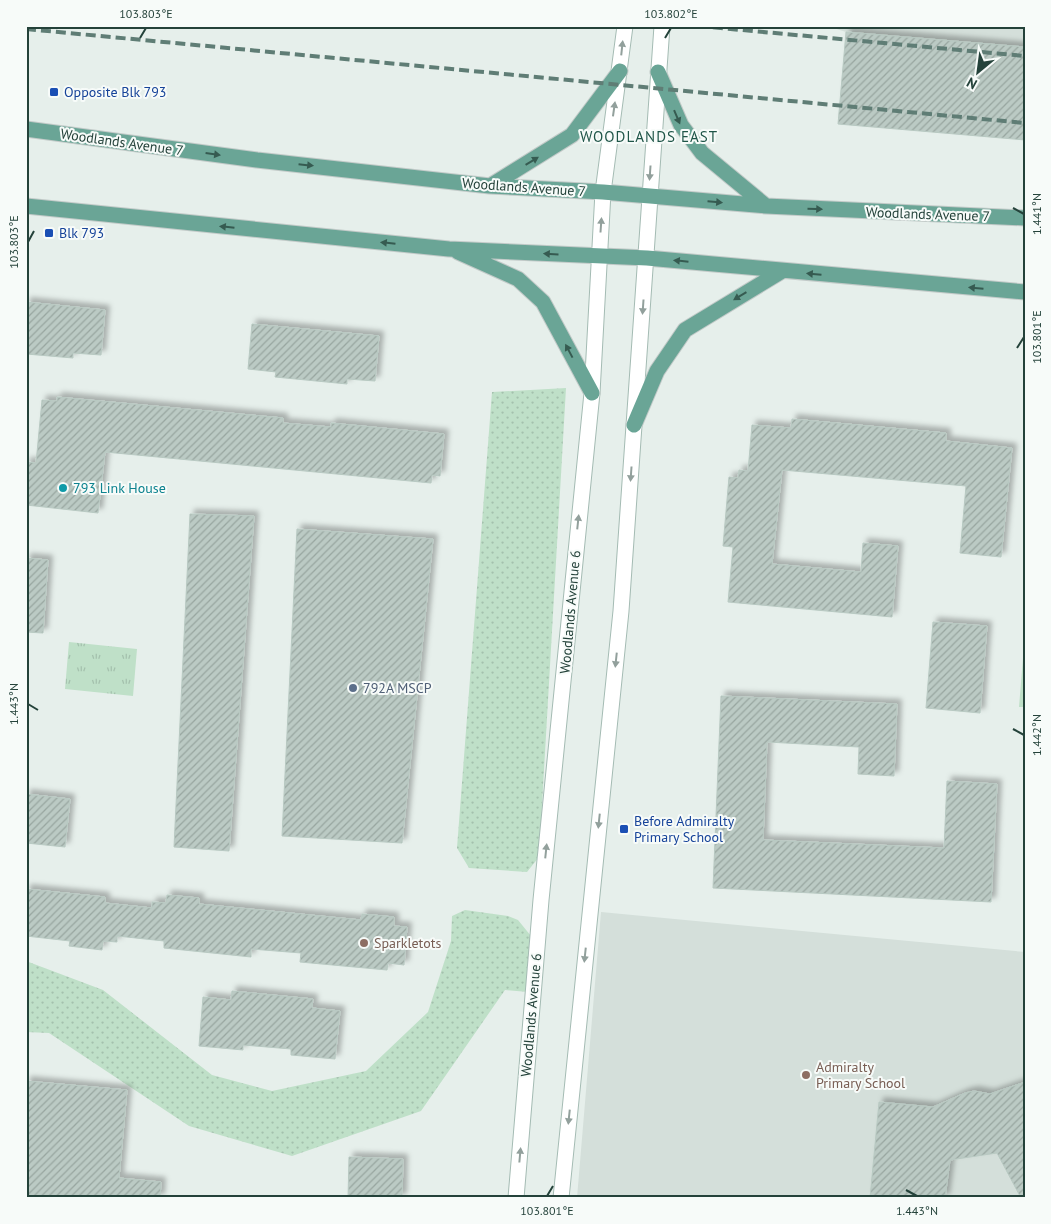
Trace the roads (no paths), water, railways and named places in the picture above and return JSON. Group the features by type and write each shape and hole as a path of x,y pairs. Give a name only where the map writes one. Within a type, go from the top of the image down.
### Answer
{"main road":[{"path":"490,186 572,135 620,70"},
{"path":"658,72 681,125 702,153 766,206"},
{"name":"Woodlands Avenue 7","path":"26,129 258,160 490,186 603,192 766,206 1025,218"},
{"path":"26,206 450,249 647,258 1025,292"},
{"path":"450,249 518,279 543,302 592,394"},
{"path":"634,425 657,371 685,330 782,271"}],"street":[{"name":"Woodlands Avenue 6","path":"516,1198 541,900 592,394 603,192 625,26"},
{"path":"561,1198 621,611 647,258 648,197 662,26"}],"railway":[{"path":"698,26 1025,56"},
{"path":"26,29 1025,123"}],"place":[{"name":"Opposite Blk 793","path":"54,92"},
{"name":"Blk 793","path":"49,233"},
{"name":"793 Link House","path":"63,488"},
{"name":"792A MSCP","path":"353,688"},
{"name":"Before Admiralty Primary School","path":"624,829"},
{"name":"Sparkletots","path":"364,943"},
{"name":"Admiralty Primary School","path":"806,1075"}],"district":[{"name":"WOODLANDS EAST","path":"649,136"}]}
